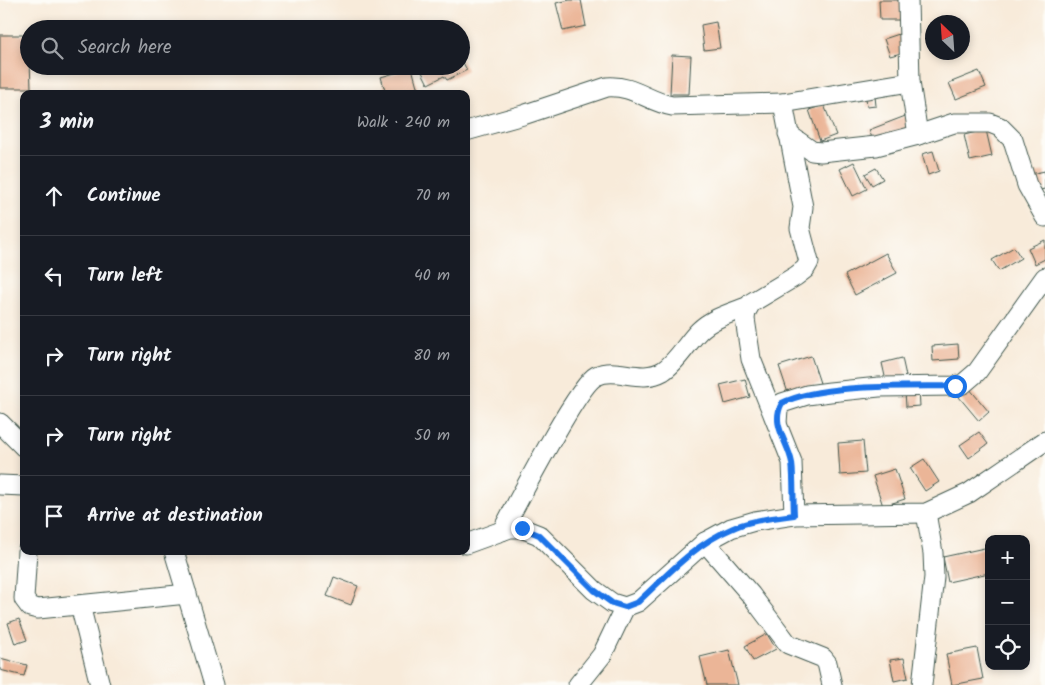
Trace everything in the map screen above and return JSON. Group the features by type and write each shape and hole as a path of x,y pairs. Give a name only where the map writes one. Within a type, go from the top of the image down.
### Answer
{"street":[{"path":"908,0 910,82 918,135"},
{"path":"470,130 523,116 607,87 620,86 654,102 672,106 783,103 910,82"},
{"path":"502,531 571,406 587,383 597,376 611,374 652,376 665,369 708,323 749,306 805,270 808,262 800,228 803,207 783,103"},
{"path":"788,134 812,151 821,152 876,146 954,123 983,122 1000,128 1013,140 1027,185 1045,217"},
{"path":"777,423 778,409 782,403 807,395 879,387 963,384 977,372 1045,277"},
{"path":"749,306 745,319 751,359 760,388 777,423 792,462 794,515"},
{"path":"0,423 20,443"},
{"path":"470,543 510,528 522,528 539,535 594,590 612,603 625,607 638,602 705,542 731,528 794,515 926,514 969,493 1045,441"},
{"path":"0,485 20,486"},
{"path":"922,685 934,577 933,553 926,514"},
{"path":"705,542 788,644 823,658 827,663 832,685"},
{"path":"27,555 24,600 30,607 38,609 187,594"},
{"path":"175,555 214,685"},
{"path":"80,604 100,685"},
{"path":"578,685 602,655 625,607"}],"building":[{"path":"581,0 586,26 563,31 556,3"},
{"path":"879,0 905,0 905,20 880,20"},
{"path":"716,22 720,48 704,50 701,25"},
{"path":"899,34 905,52 890,56 884,39"},
{"path":"0,35 20,35 20,75 31,75 31,88 0,88"},
{"path":"672,55 691,56 689,94 670,94"},
{"path":"979,71 986,87 956,99 949,83"},
{"path":"388,75 414,75 418,90 385,90 381,77"},
{"path":"424,75 457,75 447,80 444,76 428,84"},
{"path":"875,96 876,106 867,107 866,97"},
{"path":"824,105 836,135 820,141 809,110"},
{"path":"908,115 913,128 874,143 869,130"},
{"path":"986,130 992,156 970,161 964,135"},
{"path":"933,151 939,171 928,175 922,154"},
{"path":"854,162 867,189 853,196 840,169"},
{"path":"876,168 883,179 872,185 865,174"},
{"path":"1045,171 1045,189 1034,191 1030,174"},
{"path":"1045,240 1045,259 1035,264 1028,248"},
{"path":"1014,247 1021,258 999,271 992,260"},
{"path":"886,253 897,273 855,295 845,275"},
{"path":"958,344 959,359 933,361 932,346"},
{"path":"811,356 820,383 788,393 779,366"},
{"path":"902,358 906,376 886,381 882,363"},
{"path":"745,379 750,397 725,404 720,385"},
{"path":"969,388 989,412 979,421 959,397"},
{"path":"919,390 920,406 906,407 905,391"},
{"path":"979,432 988,444 969,458 960,445"},
{"path":"863,441 866,473 840,475 838,443"},
{"path":"924,459 939,482 925,491 910,468"},
{"path":"895,469 905,499 883,506 873,476"},
{"path":"985,548 985,574 948,582 943,557"},
{"path":"334,577 358,586 351,605 327,596"},
{"path":"19,619 27,640 15,644 8,623"},
{"path":"767,634 776,649 753,661 745,646"},
{"path":"977,648 983,679 952,685 946,654"},
{"path":"729,650 738,685 707,685 700,657"},
{"path":"0,658 27,665 24,676 0,670"},
{"path":"904,658 908,678 894,681 890,660"}],"route":[{"path":"522,528 539,535 594,590 612,603 625,607 638,602 705,542 731,528 755,521 794,515 792,462 777,423 778,409 782,403 789,399 807,395 879,387 955,386"}]}
